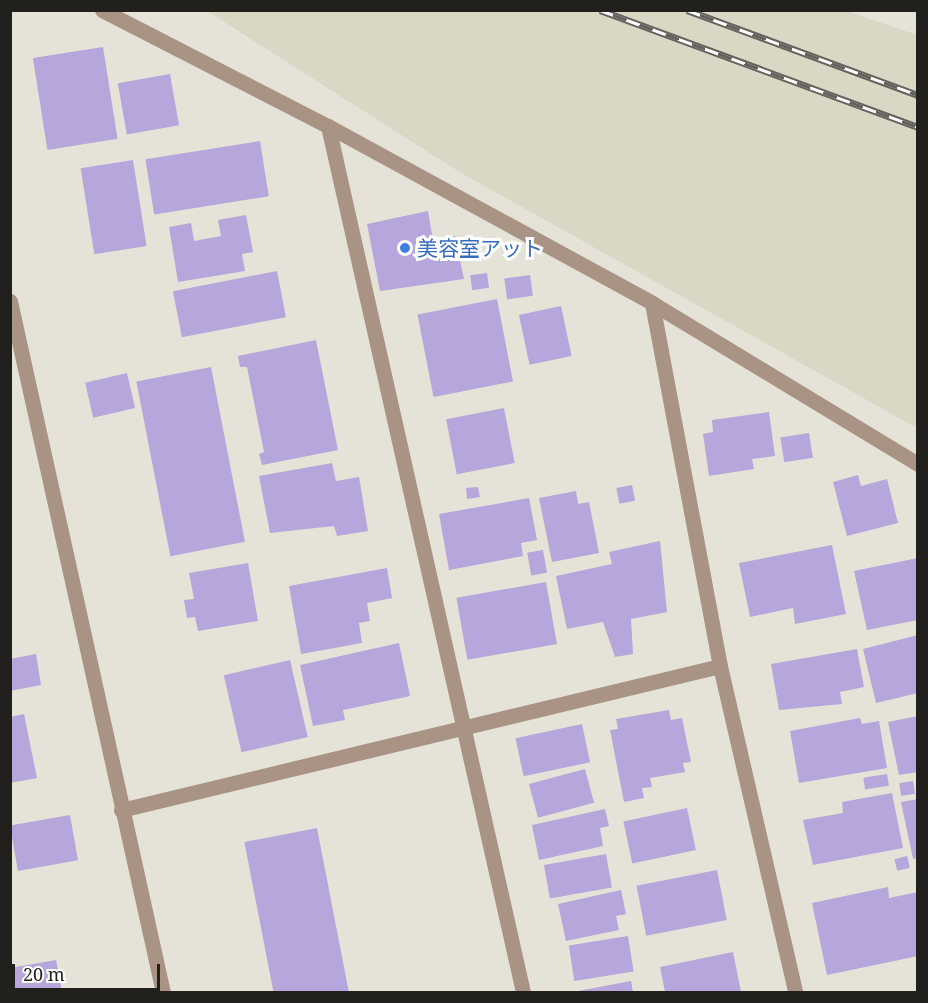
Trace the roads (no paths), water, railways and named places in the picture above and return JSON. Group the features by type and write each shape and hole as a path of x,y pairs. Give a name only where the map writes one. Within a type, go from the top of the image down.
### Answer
{"street":[{"path":"102,10 328,126 652,303 918,464"},
{"path":"328,126 523,993"},
{"path":"652,303 720,666 795,993"},
{"path":"11,304 163,993"},
{"path":"122,810 462,725 720,666"}],"railway":[{"path":"600,10 918,127"},
{"path":"687,10 918,95"}],"place":[{"name":"美容室アット","path":"405,248"}]}
